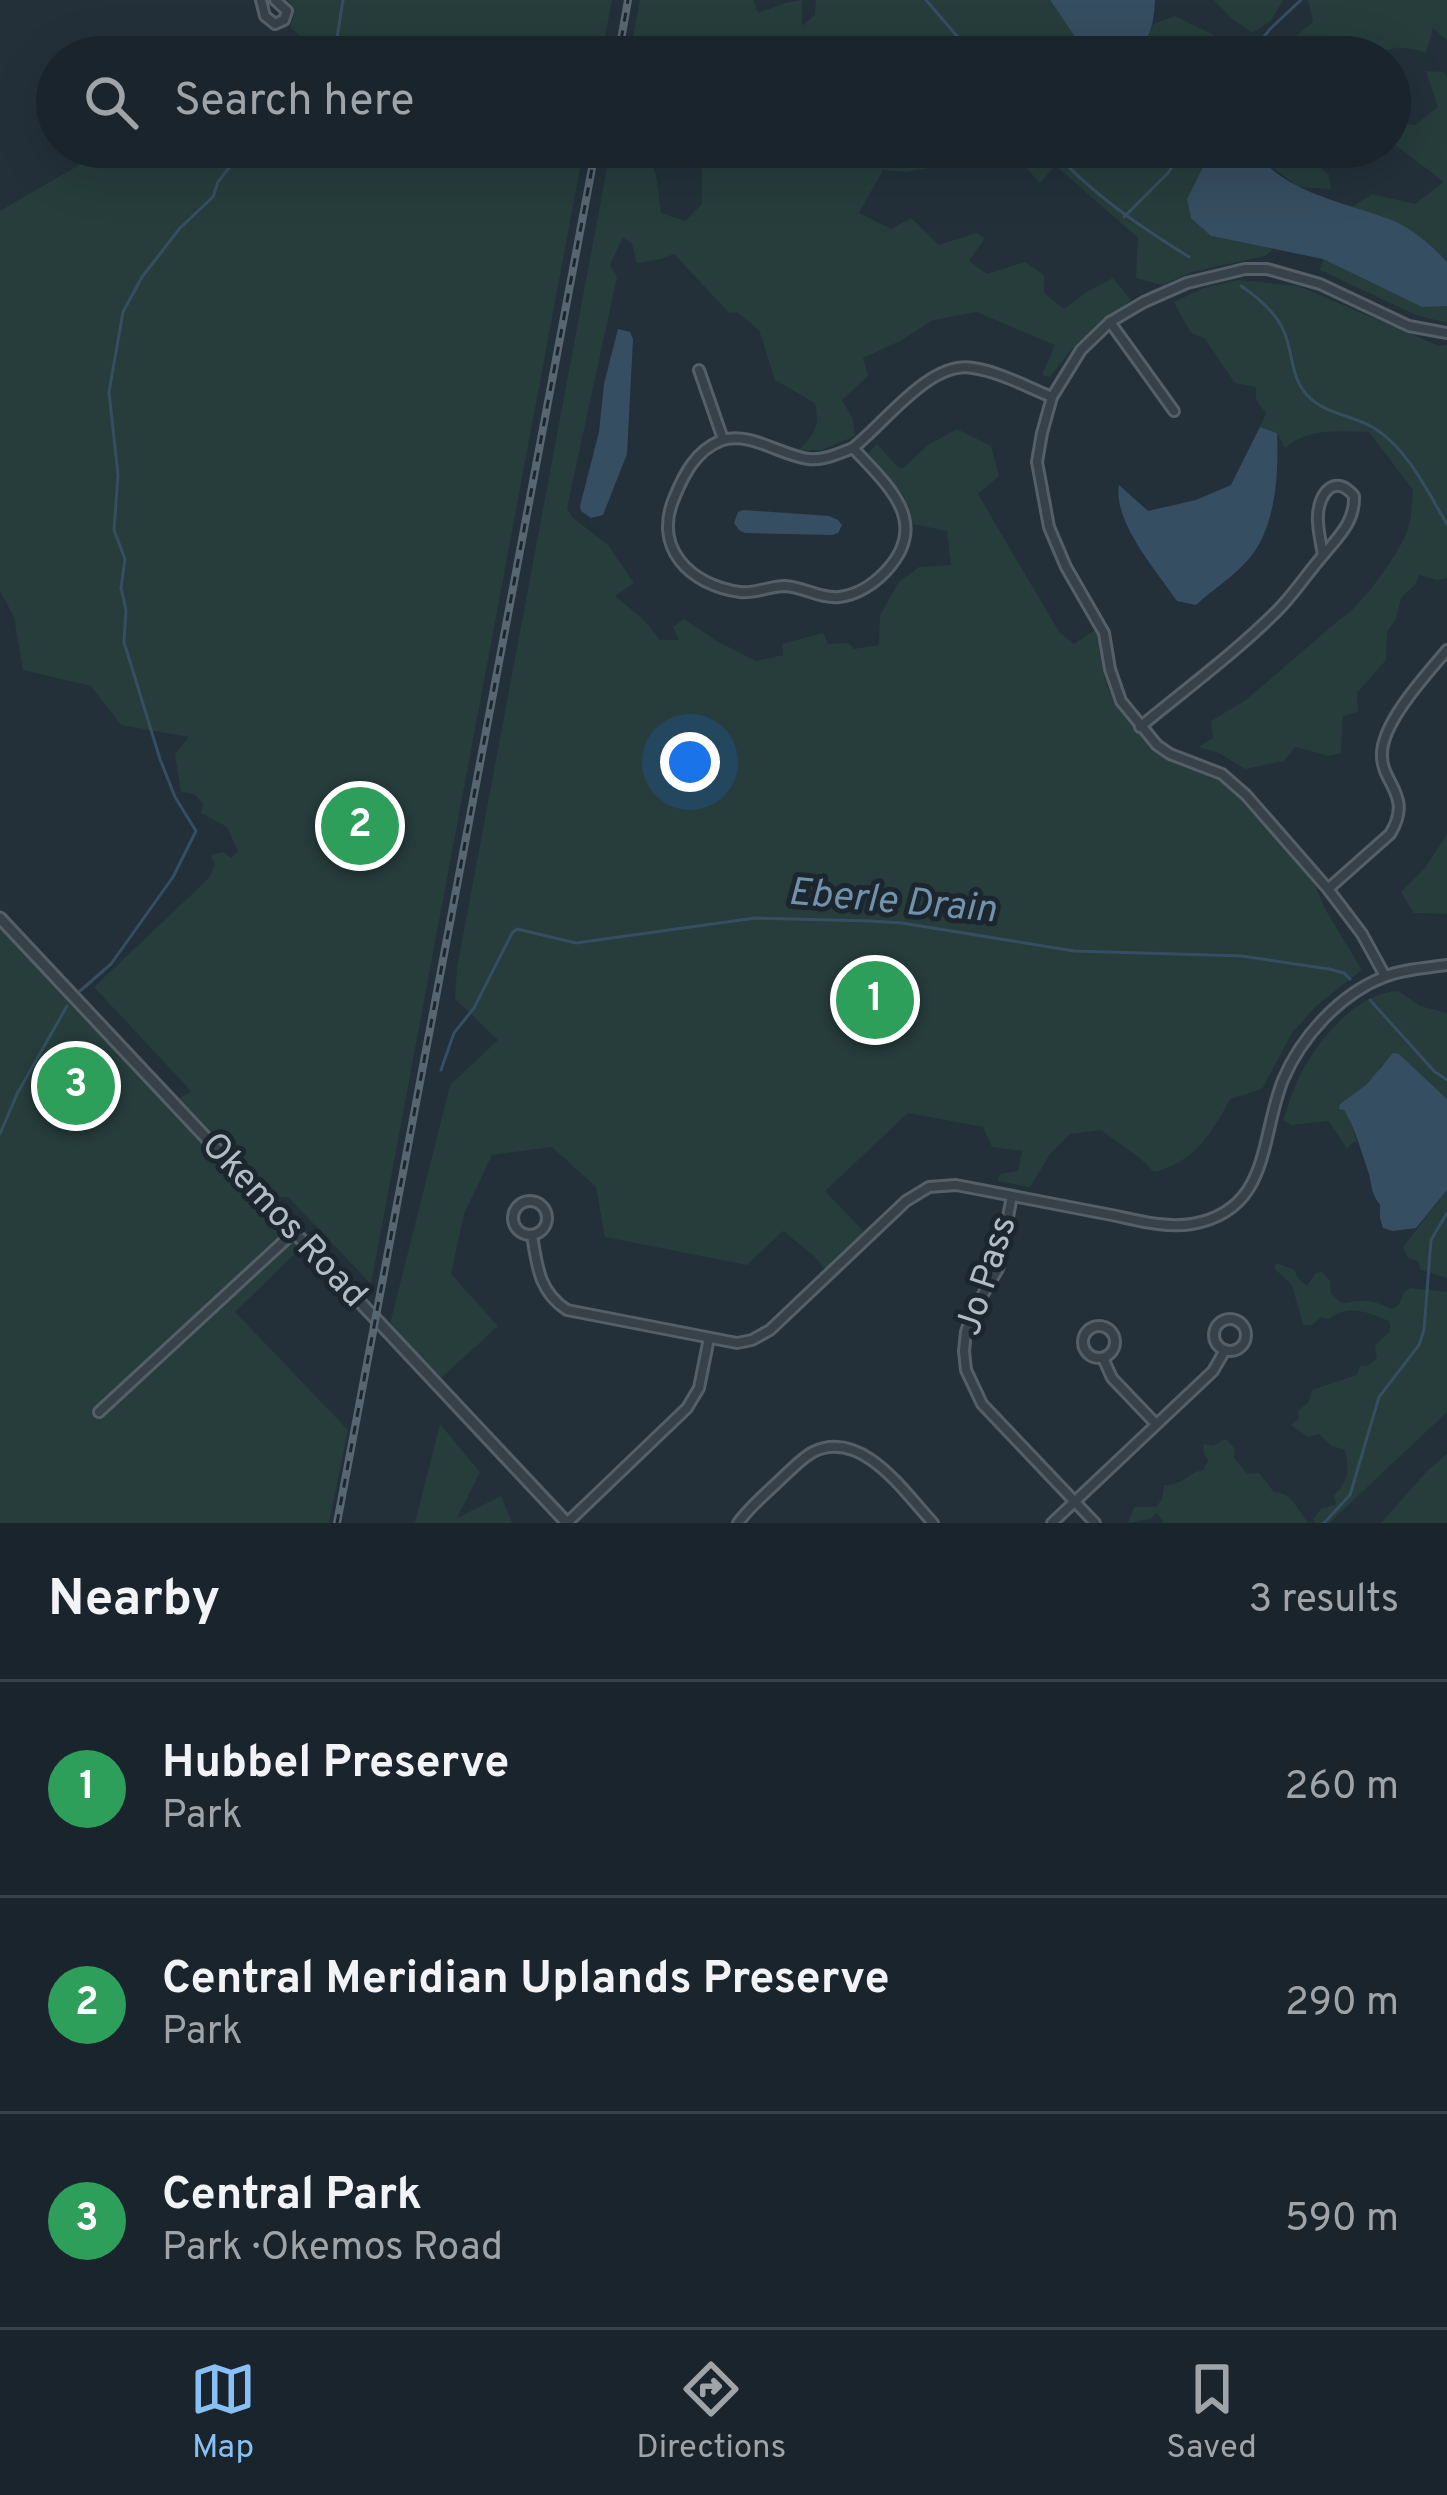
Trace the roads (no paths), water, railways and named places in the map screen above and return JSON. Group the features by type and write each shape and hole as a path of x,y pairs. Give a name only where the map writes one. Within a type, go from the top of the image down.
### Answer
{"street":[{"path":"261,0 266,16 275,24 287,16 275,0"},
{"path":"1385,976 1362,934 1328,889 1246,795 1222,774 1170,754 1140,727 1121,701 1113,685 1104,633 1049,527 1037,462 1052,397 1081,350 1110,322 1186,283 1245,268 1268,269 1320,284 1409,326 1447,333"},
{"path":"1110,322 1174,412"},
{"path":"853,448 891,489 904,513 907,532 901,550 877,580 843,597 782,586 747,593 691,572 672,550 667,517 692,463 723,439 747,440 811,460 853,448 932,378 957,367 983,370 1052,397"},
{"path":"699,370 723,439"},
{"path":"1140,727 1277,611 1307,579 1352,515 1354,496 1338,485 1326,491 1319,503 1323,555"},
{"path":"1328,889 1396,825 1398,801 1382,753 1386,738 1420,682 1447,650"},
{"name":"Okemos Road","path":"0,918 567,1523"},
{"path":"532,1235 542,1283 550,1296 574,1313 745,1342 765,1334 922,1190 949,1184 1165,1225 1194,1224 1221,1214 1243,1196 1256,1177 1279,1091 1301,1046 1339,1006 1385,976 1447,965"},
{"name":"Jo Pass","path":"1012,1196 998,1269 966,1331 966,1370 982,1404 1095,1523"},
{"path":"529,1202 541,1205 547,1216 543,1229 532,1235 520,1231 514,1220 518,1208 529,1202"},
{"path":"99,1412 294,1232"},
{"path":"1234,1319 1244,1327 1245,1340 1237,1349 1225,1350 1215,1342 1214,1330 1222,1321 1234,1319"},
{"path":"1094,1326 1108,1328 1115,1340 1114,1349 1103,1358 1094,1358 1083,1349 1084,1335 1094,1326"},
{"path":"567,1523 687,1408 699,1388 709,1338"},
{"path":"1052,1523 1216,1367 1225,1350"},
{"path":"1103,1358 1112,1378 1156,1424"},
{"path":"738,1523 803,1459 838,1447 869,1458 933,1523"}],"water":[{"path":"1050,0 1155,0 1148,36 1075,36"},
{"path":"1202,168 1271,168 1297,186 1394,221 1415,234 1447,262 1447,306 1422,307 1323,259 1211,236 1191,218 1187,199"},
{"path":"618,329 630,332 633,339 627,454 603,515 591,518 580,506"},
{"path":"1260,427 1277,433 1276,483 1264,534 1241,567 1196,605 1177,601 1129,530 1119,485 1148,511 1196,500 1231,485"},
{"path":"743,510 829,516 842,525 832,535 745,533 734,523"},
{"path":"1393,1053 1447,1099 1447,1190 1416,1228 1393,1231 1383,1228 1357,1138 1344,1110 1339,1109"}],"waterway":[{"path":"337,36 343,0"},
{"path":"926,0 957,36"},
{"path":"1264,36 1301,0"},
{"path":"80,991 111,964 173,877 196,831 160,759 124,642 126,610 121,588 125,559 114,530 118,475 109,392 123,312 142,277 180,228 213,197 229,168"},
{"path":"1070,168 1115,207 1189,257"},
{"path":"1124,217 1171,168"},
{"path":"1241,286 1277,319 1307,395 1366,424 1397,447 1447,524"},
{"name":"Eberle Drain","path":"441,1070 454,1033 474,1008 517,929 576,943 755,918 871,921 1074,951 1242,956 1329,969 1350,979"},
{"name":"Eberle Drain","path":"1370,1000 1447,1080"},
{"path":"0,1134 67,1006"},
{"name":"Eberle Drain","path":"1324,1523 1350,1495 1379,1397 1419,1345 1431,1240 1447,1213"}],"railway":[{"path":"622,36 628,0"},
{"path":"337,1523 592,168"}],"place":[{"name":"Central Meridian Uplands Preserve","path":"360,826"},
{"name":"Hubbel Preserve","path":"875,1000"},
{"name":"Central Park","path":"76,1086"}]}
